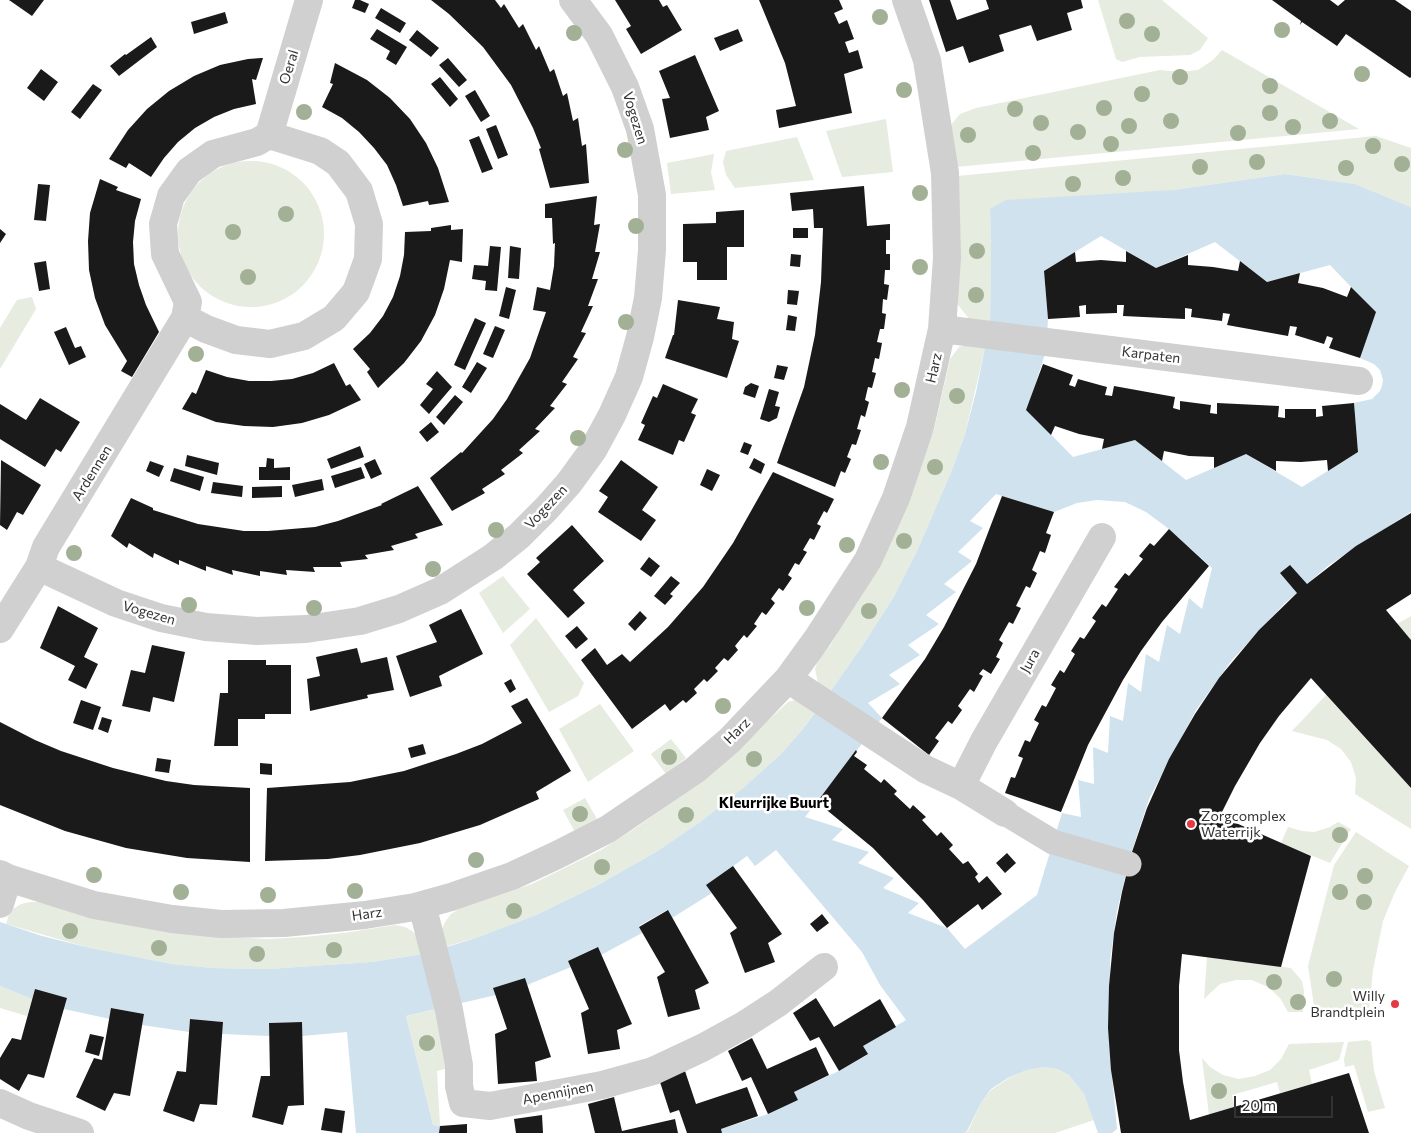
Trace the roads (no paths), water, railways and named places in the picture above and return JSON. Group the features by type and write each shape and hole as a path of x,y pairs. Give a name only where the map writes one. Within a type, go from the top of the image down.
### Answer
{"street":[{"name":"Oeral","path":"269,135 309,0"},
{"name":"Vogezen","path":"39,567 116,603 161,618 206,627 257,631 306,630 360,621 399,609 440,591 467,575 496,554 519,536 546,509 593,450 612,415 629,377 648,298 652,250 652,195 640,129 625,87 599,35 572,0"},
{"name":"Harz","path":"4,876 94,905 172,920 221,924 284,923 365,915 422,905 512,876 608,829 695,770 730,740 788,678 827,625 868,560 896,498 920,426 942,329 947,258 946,173 927,60 906,0"},
{"path":"269,135 320,151 338,163 359,191 369,224 368,259 356,292 334,318 304,336 270,344 236,340 206,329 185,318 188,302 166,254 164,224 171,196 188,171 212,154 258,142 269,135"},
{"name":"Ardennen","path":"0,629 39,567 46,548 185,318"},
{"name":"Karpaten","path":"942,329 1359,382"},
{"name":"Jura","path":"961,786 984,741 1102,537"},
{"path":"788,678 925,769 961,786 1053,842 1129,864"},
{"path":"0,904 4,876"},
{"name":"Apennijnen","path":"422,905 449,1010 459,1065 459,1086 462,1102 490,1106 602,1085 653,1071 744,1026 824,967"},
{"path":"0,1103 29,1116 80,1133"}],"water":[{"path":"1285,174 1355,184 1411,207 1411,512 1329,565 1284,604 1232,660 1196,710 1149,799 1130,857 1117,911 1110,960 1111,1066 1117,1129 1112,1133 1098,1133 1084,1094 1069,1075 1057,1069 1045,1067 1027,1070 1008,1078 991,1089 981,1103 967,1131 964,1133 722,1133 721,1129 768,1114 798,1100 794,1092 839,1071 867,1055 863,1046 906,1020 880,985 862,952 776,850 755,866 747,856 707,885 712,893 672,918 667,910 639,926 642,933 601,955 597,947 568,961 571,967 527,985 525,978 494,988 496,995 406,1016 433,1125 440,1126 439,1133 356,1133 347,1032 302,1036 302,1022 269,1023 269,1036 222,1034 223,1022 190,1019 189,1032 142,1025 144,1014 112,1008 110,1019 64,1009 35,989 32,999 0,986 0,922 42,936 86,947 172,964 212,968 269,969 371,962 424,954 476,938 536,915 598,885 656,852 700,822 743,788 781,754 803,729 830,692 893,598 917,551 952,470 965,434 976,392 990,323 990,209 1006,200 1173,190","holes":["1101,236 1156,268 1215,242 1267,282 1330,265 1375,312 1360,358 1374,364 1380,370 1383,380 1380,391 1372,399 1354,403 1358,452 1302,487 1246,454 1186,480 1135,440 1073,457 1027,410 1046,351 1048,319 1044,271","996,494 1054,512 1077,503 1097,500 1125,502 1146,512 1169,529 1212,568 1202,609 1189,598 1180,634 1167,625 1159,662 1146,654 1141,692 1128,683 1123,721 1110,716 1108,753 1093,747 1094,784 1078,780 1081,817 1062,813 1037,895 965,949 947,928 908,913 919,903 883,888 894,878 858,863 869,852 832,840 843,829 805,817 882,718 868,703 900,684 889,675 920,655 908,645 939,624 926,615 956,592 944,584 972,561 958,552 983,528 970,521"]}],"place":[{"name":"Zorgcomplex Waterrijk","path":"1191,824"},
{"name":"Willy Brandtplein","path":"1395,1004"}],"district":[{"name":"Kleurrijke Buurt","path":"774,803"}]}
